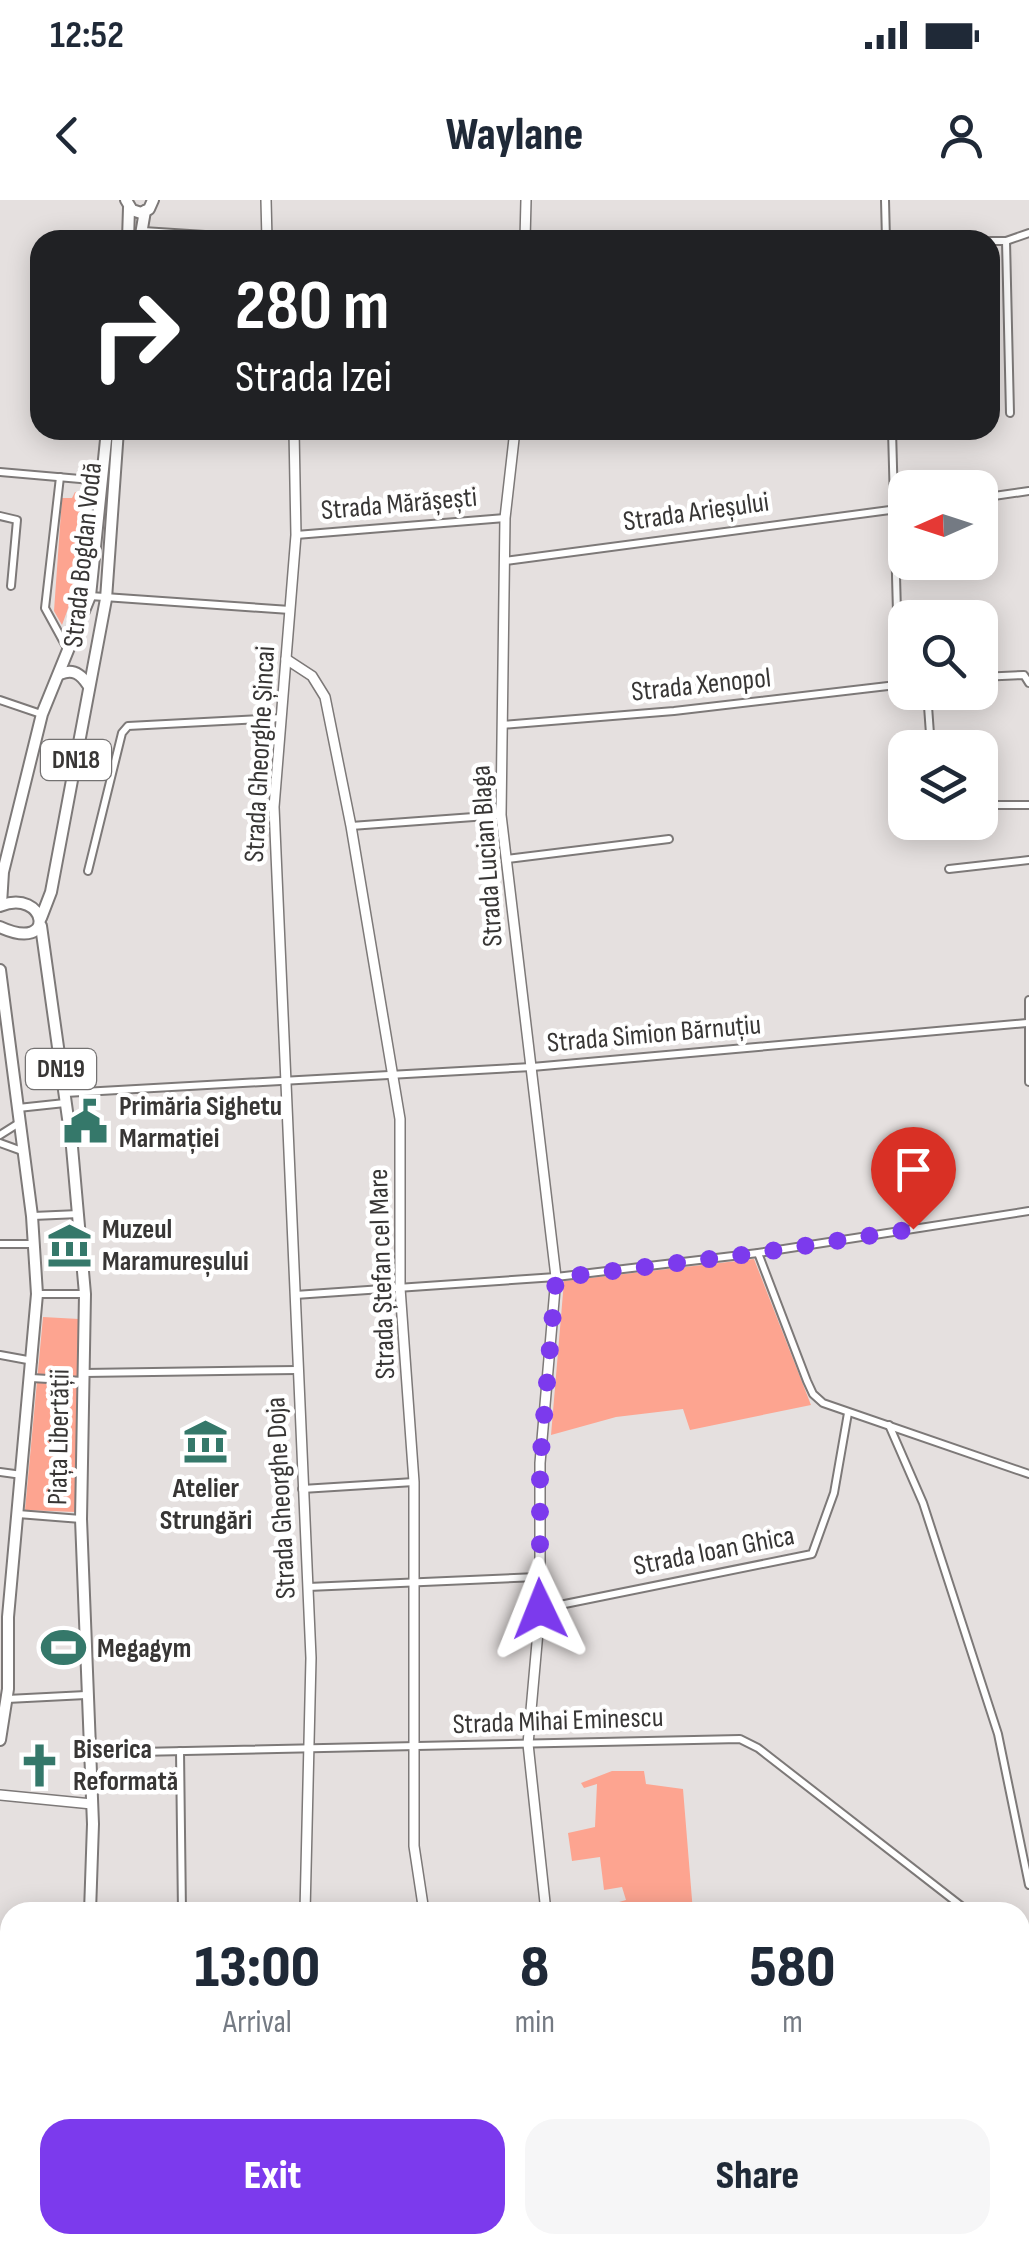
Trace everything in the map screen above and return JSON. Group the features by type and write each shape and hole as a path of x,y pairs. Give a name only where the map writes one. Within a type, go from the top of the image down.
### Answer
{"main road":[{"path":"141,230 145,212 153,200"},
{"path":"266,200 266,230"},
{"path":"525,230 526,200"},
{"path":"125,203 136,212 145,212"},
{"path":"125,203 127,230"},
{"name":"Strada Bogdan Vodă","path":"80,1214 41,922 51,892 106,599 107,440"},
{"name":"Strada Bogdan Vodă","path":"42,714 90,596 116,440"},
{"name":"Strada Gheorghe Șincai","path":"284,1081 274,807 296,535 294,440"},
{"name":"Strada Lucian Blaga","path":"514,440 505,518 502,815 556,1278 540,1464 540,1609 528,1744 545,1902"},
{"name":"Strada Ștefan cel Mare","path":"286,659 312,676 325,697 395,1075 402,1167 400,1288 414,1482 414,1846 422,1902"},
{"path":"60,674 74,672 89,686"},
{"name":"DN18","path":"1,905 1,873 42,714"},
{"path":"0,927 26,934 41,922 34,908 1,905"},
{"name":"DN19","path":"0,970 32,1216"},
{"name":"Strada Gheorghe Doja","path":"284,1081 308,1586 311,1748 305,1902"},
{"name":"DN19","path":"80,1214 85,1294"},
{"name":"Piața Libertății","path":"18,1514 37,1294 32,1216"},
{"name":"Piața Libertății","path":"81,1519 85,1294"},
{"name":"DN19","path":"0,1740 7,1699 4,1617 18,1514"},
{"name":"DN19","path":"81,1519 92,1804 90,1902"},
{"path":"0,1796 92,1804"}],"street":[{"path":"884,200 886,230"},
{"path":"1000,241 1029,232"},
{"path":"1006,241 1010,413"},
{"path":"892,440 894,470"},
{"path":"0,472 108,481"},
{"path":"60,477 45,608 68,651"},
{"path":"998,495 1029,491"},
{"name":"Strada Arieșului","path":"504,561 888,510"},
{"path":"0,516 17,520 12,586"},
{"name":"Strada Mărășești","path":"296,535 505,518"},
{"path":"90,596 290,610"},
{"path":"998,674 1024,675 1029,683"},
{"name":"Strada Xenopol","path":"502,725 674,711 888,686"},
{"path":"0,700 42,714"},
{"path":"88,872 122,732 128,726 281,718"},
{"path":"998,805 1029,805"},
{"path":"351,826 502,815"},
{"path":"505,860 669,840"},
{"path":"949,869 1029,860"},
{"path":"1029,1000 1029,1082"},
{"name":"Strada Simion Bărnuțiu","path":"18,1108 65,1098 532,1067 1027,1023"},
{"path":"0,1135 20,1122"},
{"path":"0,1142 24,1152"},
{"path":"294,1296 556,1278 758,1253 1029,1211"},
{"path":"32,1216 80,1214"},
{"path":"0,1244 34,1244"},
{"path":"758,1253 813,1394 823,1403 1029,1474"},
{"path":"37,1294 85,1294"},
{"path":"0,1355 32,1361"},
{"path":"31,1378 297,1370"},
{"name":"Strada Ioan Ghica","path":"540,1609 812,1554 834,1493 848,1413"},
{"path":"888,1425 923,1503 998,1734 1029,1886"},
{"path":"0,1472 22,1475"},
{"path":"302,1489 414,1482"},
{"name":"Piața Libertății","path":"18,1514 81,1519"},
{"path":"308,1586 538,1577"},
{"path":"7,1699 86,1695"},
{"name":"Strada Mihai Eminescu","path":"90,1754 740,1739 758,1748 956,1902"},
{"path":"180,1751 182,1902"},
{"path":"153,1784 180,1784"}],"shaded area":[{"path":"75,492 86,494 83,527 76,577 62,625 54,611 62,498 72,498"},
{"path":"754,1259 811,1405 690,1430 683,1409 616,1417 551,1435 564,1281"},
{"path":"43,1317 79,1319 76,1512 25,1510"},
{"path":"612,1771 644,1771 646,1784 683,1789 692,1902 619,1902 626,1900 622,1887 604,1890 600,1857 572,1861 568,1833 595,1827 597,1784 584,1788 581,1783"}],"place":[{"name":"Primăria Sighetu Marmației","path":"86,1122"},
{"name":"Muzeul Maramureșului","path":"69,1245"},
{"name":"Atelier Strungări","path":"206,1442"},
{"name":"Megagym","path":"64,1648"},
{"name":"Biserica Reformată","path":"40,1765"}],"route":[{"path":"540,1609 540,1464 556,1278 913,1229"}]}
